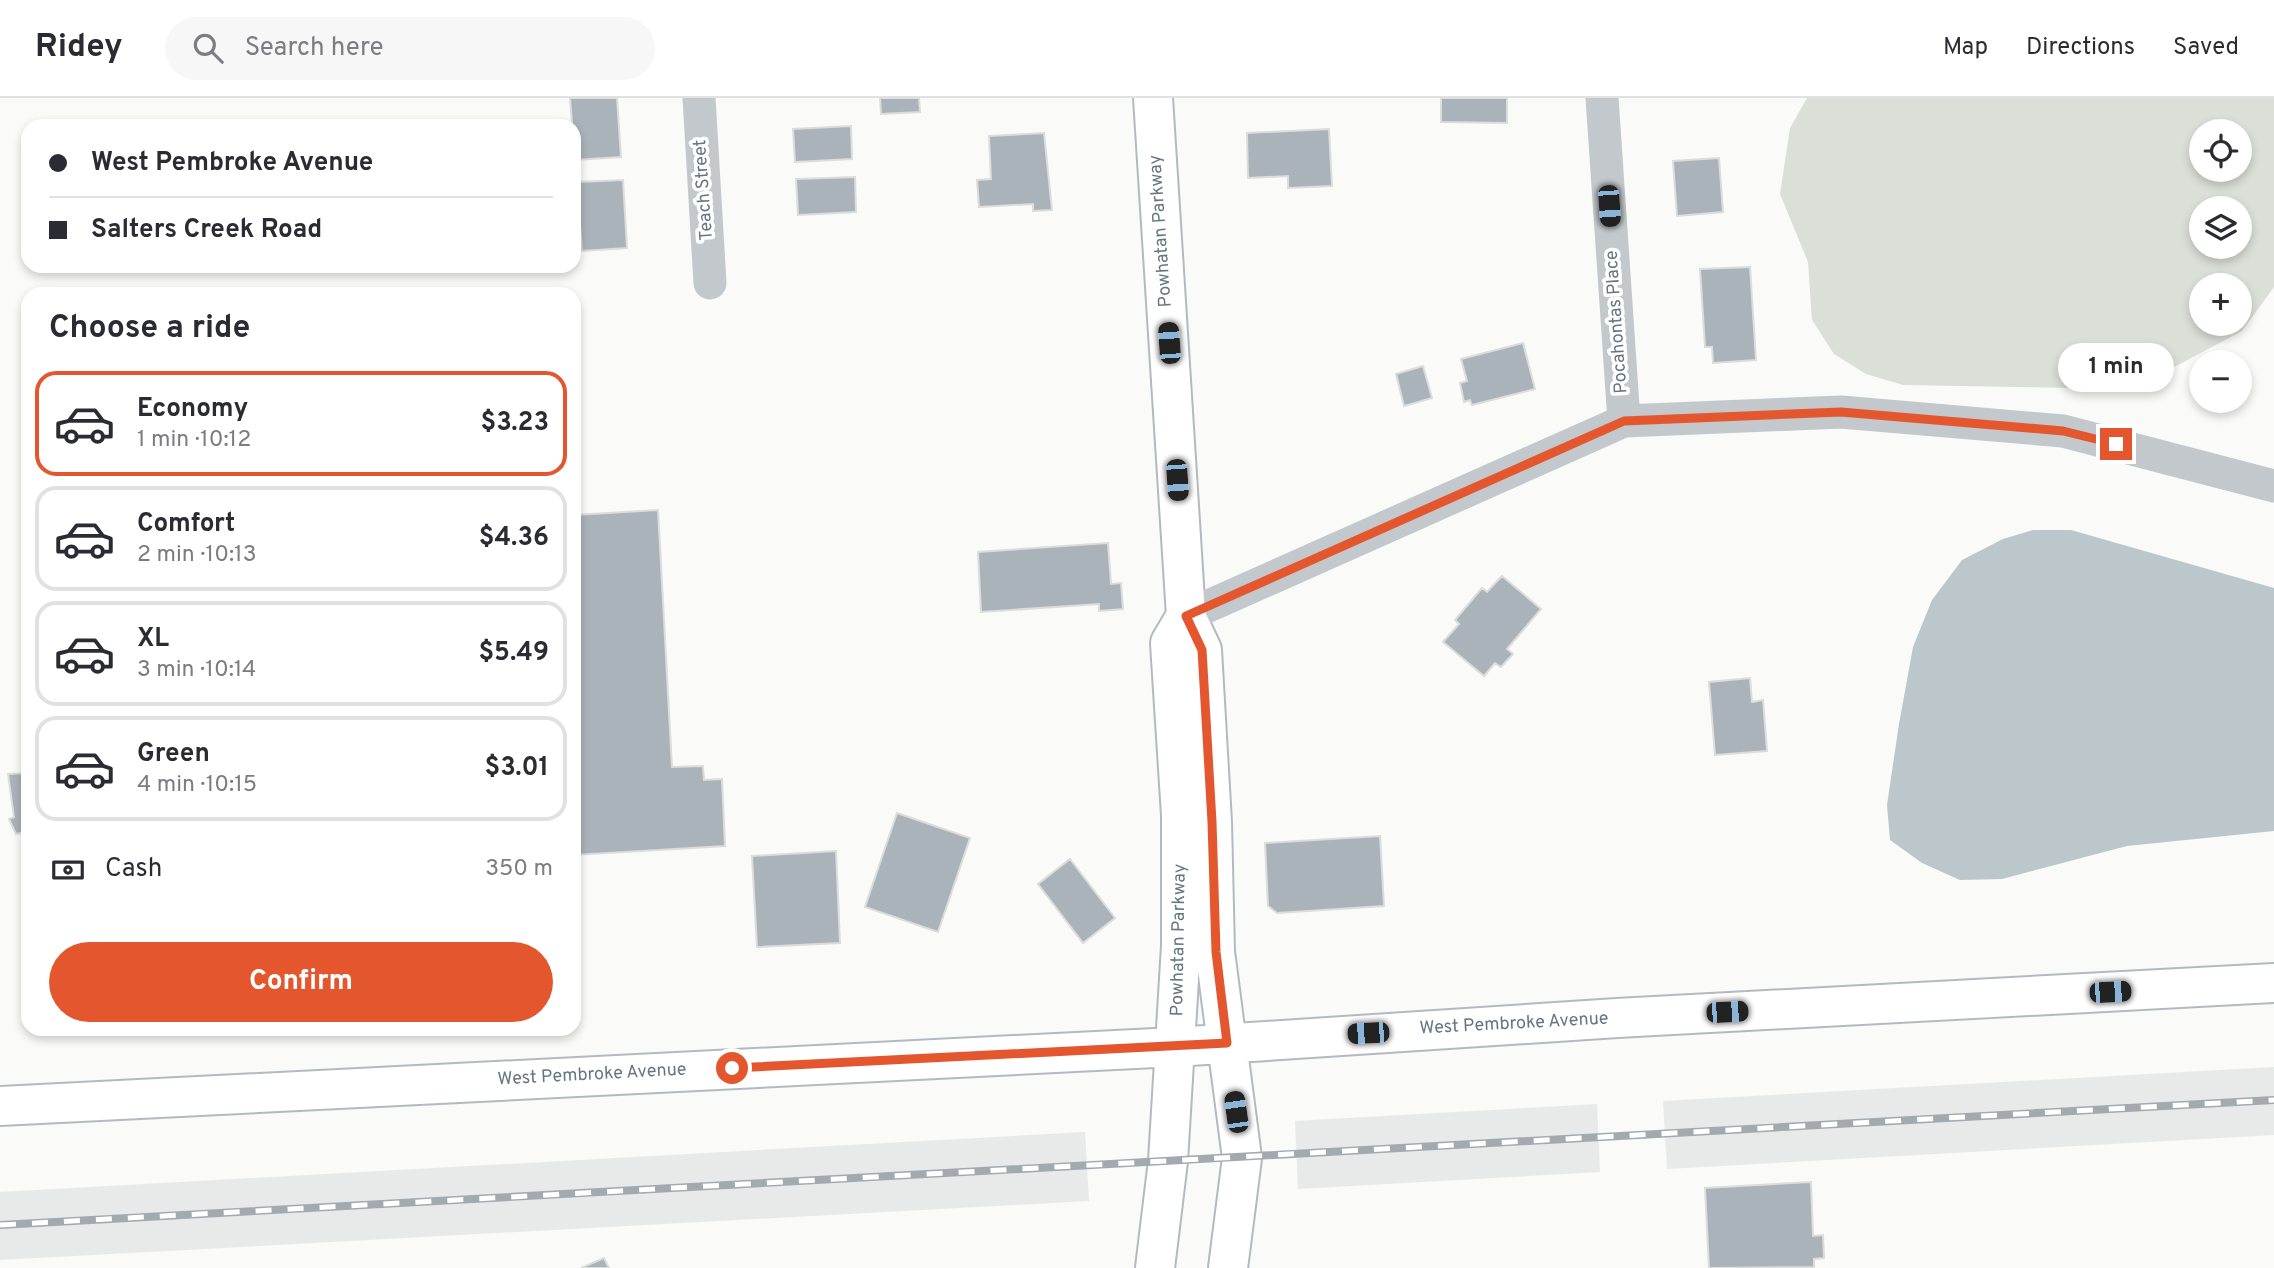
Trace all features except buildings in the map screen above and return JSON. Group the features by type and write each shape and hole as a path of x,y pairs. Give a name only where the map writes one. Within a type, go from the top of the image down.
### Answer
{"main road":[{"name":"Powhatan Parkway","path":"1153,98 1186,616 1202,650 1216,952 1242,1158 1228,1268"},
{"name":"Powhatan Parkway","path":"1156,1268 1168,1161 1181,946 1181,815 1170,643 1186,616"},
{"name":"West Pembroke Avenue","path":"0,1106 1175,1046 1618,1018 2274,983"}],"street":[{"name":"Teach Street","path":"699,98 710,283"},
{"name":"Pocahontas Place","path":"1602,98 1624,421"},
{"path":"1186,616 1624,421 1841,412 2063,431 2274,486"}],"shaded area":[{"path":"1807,98 2274,98 2274,287 2252,317 2252,273 2189,273 2189,336 2233,336 2206,350 2189,350 2189,359 2163,373 2069,388 1903,385 1866,374 1834,354 1812,320 1808,262 1780,194 1790,128"},
{"path":"2033,530 2071,530 2274,588 2274,831 2127,846 2002,879 1960,880 1922,863 1890,840 1887,805 1899,724 1913,647 1932,600 1962,560 2003,539"},
{"path":"2274,1067 2274,1135 1667,1169 1663,1101"},
{"path":"1597,1104 1600,1172 1298,1189 1295,1121"},
{"path":"1085,1132 1089,1201 0,1260 0,1192"}],"railway":[{"path":"0,1225 2274,1100"}],"route":[{"path":"732,1068 1227,1043 1216,952 1202,650 1186,616 1624,421 1841,412 2063,431 2116,444"}]}
